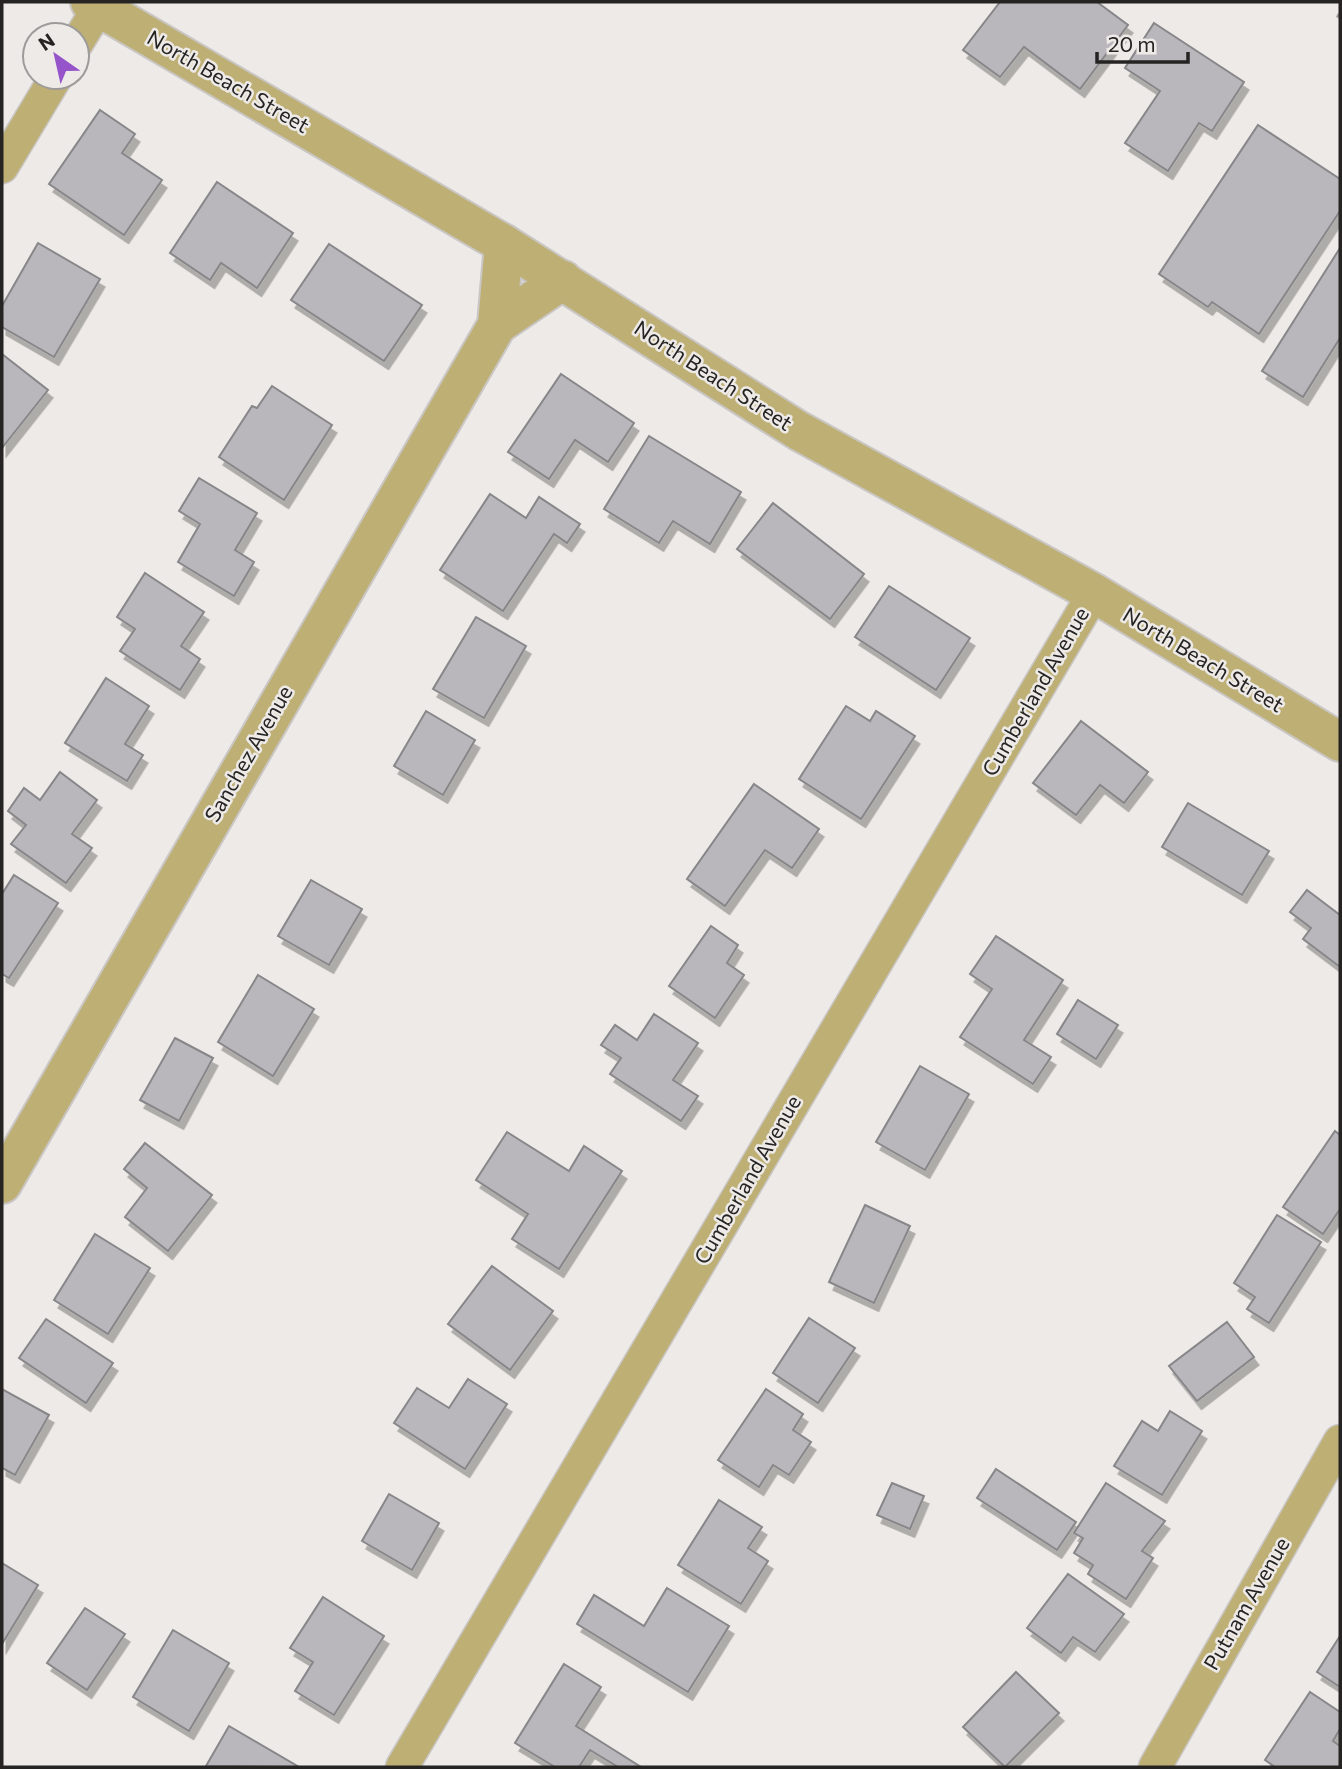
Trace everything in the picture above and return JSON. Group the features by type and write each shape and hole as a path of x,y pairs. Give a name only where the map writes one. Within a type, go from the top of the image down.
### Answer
{"street":[{"path":"87,21 94,4"},
{"name":"North Beach Street","path":"94,4 504,244 799,431 1094,593 1340,742"},
{"path":"2,167 48,91"},
{"name":"Sanchez Avenue","path":"2,1184 497,325 504,244"},
{"name":"Sanchez Avenue","path":"497,325 563,280"},
{"name":"Cumberland Avenue","path":"402,1767 1094,593"},
{"name":"Putnam Avenue","path":"1155,1767 1340,1441"}],"building":[{"path":"1000,2 1097,2 1128,25 1080,89 1024,47 1000,77 963,50"},
{"path":"1154,23 1244,82 1212,131 1199,123 1168,171 1125,143 1160,91 1125,68"},
{"path":"100,110 135,134 122,153 162,180 124,235 49,184"},
{"path":"1258,125 1340,179 1340,211 1259,334 1212,302 1208,307 1159,274"},
{"path":"217,182 293,233 257,288 221,263 210,280 170,253"},
{"path":"38,243 100,279 54,357 2,327 2,306"},
{"path":"329,244 422,305 384,361 291,300"},
{"path":"1340,248 1340,338 1303,397 1262,371"},
{"path":"2,354 48,390 2,448"},
{"path":"561,374 634,423 608,462 575,440 549,479 508,452"},
{"path":"272,386 332,425 284,500 219,457 252,406 257,408"},
{"path":"649,436 741,492 710,544 673,521 659,543 604,509"},
{"path":"199,478 257,513 235,550 254,562 234,596 178,562 200,524 179,511"},
{"path":"490,494 526,518 539,497 580,524 567,543 554,534 503,611 440,570"},
{"path":"773,503 864,574 830,619 737,549"},
{"path":"145,573 204,612 181,646 200,659 180,690 120,651 135,629 117,617"},
{"path":"889,586 970,638 936,690 855,637"},
{"path":"476,617 526,646 484,718 433,689"},
{"path":"106,678 149,706 125,744 143,755 127,781 65,743"},
{"path":"846,706 870,721 876,711 915,736 861,819 799,779"},
{"path":"426,711 475,740 443,795 394,766"},
{"path":"1081,721 1148,772 1124,803 1100,785 1076,815 1033,783"},
{"path":"60,772 97,800 72,834 92,848 66,883 11,844 26,825 8,811 24,788 40,800"},
{"path":"754,784 819,829 792,868 765,850 725,906 687,879"},
{"path":"1188,803 1269,851 1242,895 1162,847"},
{"path":"14,875 58,903 9,978 2,974 2,894"},
{"path":"311,880 362,909 329,965 278,936"},
{"path":"1307,890 1340,915 1340,967 1303,939 1311,928 1290,912"},
{"path":"711,926 738,945 727,963 744,975 715,1018 669,986"},
{"path":"996,936 1063,980 1024,1040 1051,1057 1033,1084 960,1037 992,989 970,974"},
{"path":"258,975 314,1009 273,1076 218,1042"},
{"path":"1078,1000 1118,1025 1096,1059 1057,1034"},
{"path":"654,1014 698,1043 673,1080 698,1096 681,1121 610,1074 621,1058 601,1045 615,1025 637,1040"},
{"path":"175,1038 213,1058 179,1121 140,1100"},
{"path":"920,1066 969,1094 925,1170 876,1142"},
{"path":"1335,1131 1340,1135 1340,1209 1323,1234 1283,1207"},
{"path":"507,1132 569,1171 584,1146 622,1171 559,1269 512,1239 528,1214 476,1180"},
{"path":"145,1143 212,1195 168,1251 125,1217 147,1188 124,1169"},
{"path":"865,1205 910,1226 874,1303 829,1282"},
{"path":"1277,1215 1321,1242 1269,1323 1247,1309 1255,1297 1234,1283"},
{"path":"95,1234 150,1268 108,1334 54,1300"},
{"path":"492,1266 553,1311 510,1370 448,1324"},
{"path":"809,1318 855,1348 818,1403 773,1373"},
{"path":"46,1319 113,1363 86,1403 19,1358"},
{"path":"1227,1322 1254,1357 1197,1401 1169,1366"},
{"path":"468,1379 507,1404 465,1469 394,1423 417,1388 449,1408"},
{"path":"2,1389 49,1415 15,1475 2,1468"},
{"path":"766,1389 803,1414 793,1430 811,1442 789,1475 773,1465 759,1487 718,1460"},
{"path":"1170,1411 1202,1431 1162,1495 1114,1466 1142,1421 1158,1431"},
{"path":"996,1469 1076,1522 1057,1550 977,1498"},
{"path":"892,1483 924,1496 910,1529 877,1515"},
{"path":"1106,1483 1165,1521 1142,1551 1153,1558 1126,1599 1088,1574 1093,1565 1074,1553 1083,1538 1074,1533"},
{"path":"389,1494 439,1523 412,1570 362,1541"},
{"path":"719,1500 762,1527 748,1548 768,1561 741,1604 678,1565"},
{"path":"2,1563 38,1585 2,1644"},
{"path":"1068,1574 1124,1614 1095,1652 1073,1637 1061,1653 1027,1628"},
{"path":"667,1588 729,1626 688,1692 577,1624 594,1595 644,1626"},
{"path":"323,1597 384,1636 334,1715 295,1691 313,1662 290,1648"},
{"path":"85,1608 125,1634 87,1690 47,1663"},
{"path":"173,1630 229,1663 189,1731 133,1697"},
{"path":"1340,1636 1340,1687 1317,1672"},
{"path":"564,1664 601,1687 576,1726 641,1767 618,1767 590,1750 579,1767 555,1767 515,1743"},
{"path":"1016,1672 1059,1713 1005,1767 963,1727"},
{"path":"1310,1692 1340,1712 1340,1729 1333,1741 1340,1746 1340,1767 1275,1767 1265,1760"},
{"path":"229,1726 299,1767 206,1766"}]}
